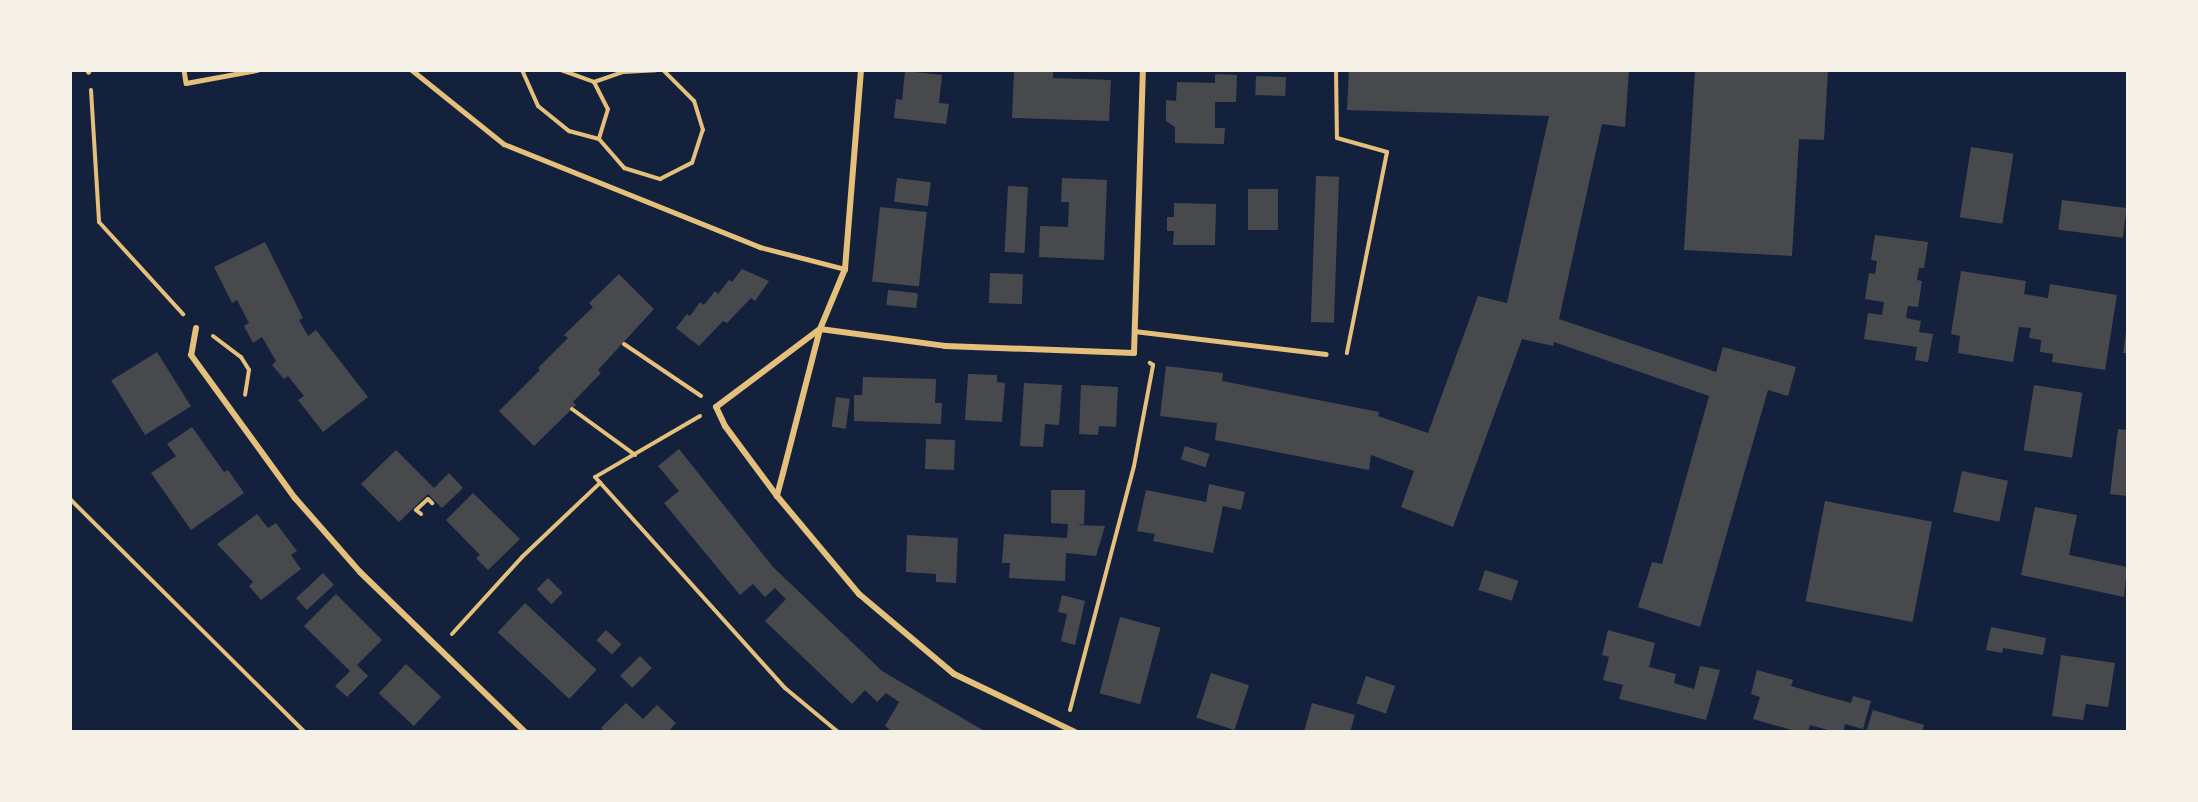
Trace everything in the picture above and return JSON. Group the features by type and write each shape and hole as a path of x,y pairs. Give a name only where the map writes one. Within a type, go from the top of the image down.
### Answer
{"street":[{"path":"777,496 820,329 845,269 861,70"},
{"path":"1075,732 954,674 859,594 777,496 725,426 716,406 820,329 945,346 1134,353 1143,70"},
{"path":"196,328 191,355 238,424 347,559 438,650 525,732"}],"lane":[{"path":"184,70 186,83 257,70"},
{"path":"411,70 504,144 760,247 845,269"},
{"path":"1134,331 1326,354"}],"path":[{"path":"522,70 538,106 569,131 600,139 624,168 660,179 692,163 703,130 694,101 663,70"},
{"path":"561,70 594,82 623,72 656,70"},
{"path":"1326,354 1346,358 1387,152 1337,138 1336,70"},
{"path":"88,71 99,222 196,328 218,339 249,369 238,424"},
{"path":"594,82 608,109 600,139"},
{"path":"624,345 716,406 595,477 785,688 838,732"},
{"path":"1066,728 1134,466 1153,365 1134,353"},
{"path":"572,409 635,455"},
{"path":"438,650 522,557 600,483"},
{"path":"70,499 305,732"},
{"path":"421,514 416,510 422,502 428,499 432,503"}],"building":[{"path":"1014,70 1053,70 1053,78 1111,80 1109,121 1012,118"},
{"path":"1349,70 1629,70 1625,127 1602,124 1559,319 1716,372 1723,347 1796,367 1788,396 1768,390 1700,627 1638,607 1652,562 1662,564 1709,396 1554,342 1553,346 1522,339 1453,527 1401,507 1414,471 1371,455 1369,470 1215,440 1217,423 1160,416 1166,366 1223,373 1222,381 1379,412 1378,416 1428,433 1478,296 1507,303 1549,116 1347,110"},
{"path":"1695,70 1828,70 1824,140 1799,139 1792,256 1684,250"},
{"path":"905,71 942,75 939,103 949,104 946,124 894,118 896,99 902,100"},
{"path":"1215,74 1237,75 1236,102 1215,102 1215,128 1225,128 1224,144 1175,143 1175,127 1166,121 1166,100 1176,101 1177,82 1215,83"},
{"path":"1256,76 1286,77 1285,96 1255,95"},
{"path":"1971,147 2013,154 2002,224 1960,217"},
{"path":"1316,176 1339,177 1334,323 1311,322"},
{"path":"897,178 931,182 928,206 894,202"},
{"path":"1062,178 1107,180 1104,260 1039,257 1040,226 1068,227 1069,202 1061,202"},
{"path":"1008,186 1028,187 1025,253 1005,252"},
{"path":"1248,189 1278,189 1278,230 1248,230"},
{"path":"2062,200 2127,208 2123,238 2058,230"},
{"path":"1174,203 1216,204 1215,245 1173,245 1174,231 1167,231 1167,217 1174,217"},
{"path":"880,207 927,212 919,287 872,282"},
{"path":"1875,235 1928,242 1924,268 1919,268 1917,280 1922,281 1918,307 1908,306 1906,318 1921,321 1919,332 1933,334 1928,362 1915,360 1917,347 1864,339 1868,313 1882,315 1884,302 1865,299 1869,273 1875,274 1877,261 1871,260"},
{"path":"265,242 303,318 299,320 308,336 316,330 368,397 323,432 298,400 304,396 288,376 284,379 272,365 276,361 262,337 253,343 244,326 249,323 237,300 232,303 214,267"},
{"path":"742,269 769,281 755,301 751,298 727,323 723,321 699,346 676,328 687,314 690,316 700,302 704,305 715,291 718,294"},
{"path":"1961,271 2026,281 2024,294 2048,298 2050,284 2117,295 2105,370 2052,362 2053,354 2040,352 2041,340 2029,338 2031,328 2019,327 2013,362 1958,353 1960,336 1951,334"},
{"path":"990,273 1023,274 1022,304 989,303"},
{"path":"619,274 654,309 598,370 601,373 573,402 576,405 534,446 499,411 540,370 538,368 568,338 564,335 593,307 589,303"},
{"path":"888,290 918,293 916,308 886,305"},
{"path":"2126,332 2127,353 2123,353"},
{"path":"157,352 191,406 145,435 111,381"},
{"path":"968,374 997,375 997,382 1005,383 1002,422 965,420"},
{"path":"863,377 936,379 935,403 942,403 941,424 854,421 854,395 862,395"},
{"path":"1024,383 1062,385 1059,425 1045,424 1043,447 1020,446"},
{"path":"1081,385 1118,387 1116,427 1099,426 1098,435 1079,434"},
{"path":"2034,385 2082,393 2072,458 2024,450"},
{"path":"836,397 850,399 846,429 832,427"},
{"path":"192,427 224,472 228,470 244,493 191,530 151,473 176,456 167,444"},
{"path":"2118,429 2127,430 2127,496 2110,494"},
{"path":"926,439 955,440 954,470 925,469"},
{"path":"1185,446 1210,454 1205,467 1181,459"},
{"path":"679,449 773,567 882,671 986,732 893,732 885,726 899,702 886,693 877,702 865,690 852,704 765,621 786,599 775,588 765,597 753,584 740,595 664,503 679,491 658,466"},
{"path":"396,450 434,488 449,473 463,488 442,508 428,494 399,522 361,484"},
{"path":"1962,471 2008,481 1999,522 1953,512"},
{"path":"1209,484 1245,492 1241,510 1223,506 1213,553 1153,541 1155,534 1137,531 1146,490 1206,502"},
{"path":"1051,490 1085,490 1084,524 1077,525 1105,526 1096,556 1066,553 1065,581 1009,578 1010,563 1002,563 1004,534 1067,538 1068,524 1051,523"},
{"path":"473,493 520,539 488,570 476,558 480,555 446,520"},
{"path":"1825,501 1932,522 1913,622 1806,601"},
{"path":"2035,507 2077,515 2069,555 2127,567 2124,597 2021,575"},
{"path":"257,514 268,528 276,523 297,551 291,555 301,569 261,600 249,586 253,582 217,544"},
{"path":"907,535 958,538 956,583 936,582 936,574 906,572"},
{"path":"1485,570 1518,581 1512,601 1479,590"},
{"path":"323,573 334,585 307,610 296,598"},
{"path":"548,578 563,593 552,604 537,589"},
{"path":"336,594 382,640 357,665 368,676 347,697 335,686 350,671 304,626"},
{"path":"1062,595 1085,601 1075,645 1061,641 1067,614 1058,612"},
{"path":"525,603 597,670 569,699 498,632"},
{"path":"1120,617 1161,628 1140,704 1100,693"},
{"path":"1991,627 2046,638 2043,655 2003,648 2002,653 1986,650"},
{"path":"606,630 621,644 612,655 596,640"},
{"path":"1608,630 1655,643 1649,667 1676,674 1674,683 1694,689 1700,666 1720,670 1706,720 1619,699 1623,685 1603,680 1609,657 1602,655"},
{"path":"2061,655 2115,663 2108,707 2086,704 2083,720 2052,716"},
{"path":"640,656 652,668 632,688 620,676"},
{"path":"406,664 441,697 414,726 379,693"},
{"path":"1757,670 1793,680 1791,686 1851,703 1853,696 1871,701 1863,729 1845,724 1843,732 1835,732 1810,725 1808,732 1799,732 1753,719 1760,697 1751,694"},
{"path":"1211,673 1249,685 1235,730 1196,718"},
{"path":"1366,676 1395,686 1386,714 1357,703"},
{"path":"626,703 643,719 657,705 676,723 668,732 605,732 601,728"},
{"path":"1312,703 1355,715 1350,732 1304,732"},
{"path":"1873,710 1924,725 1922,732 1866,732"}]}
